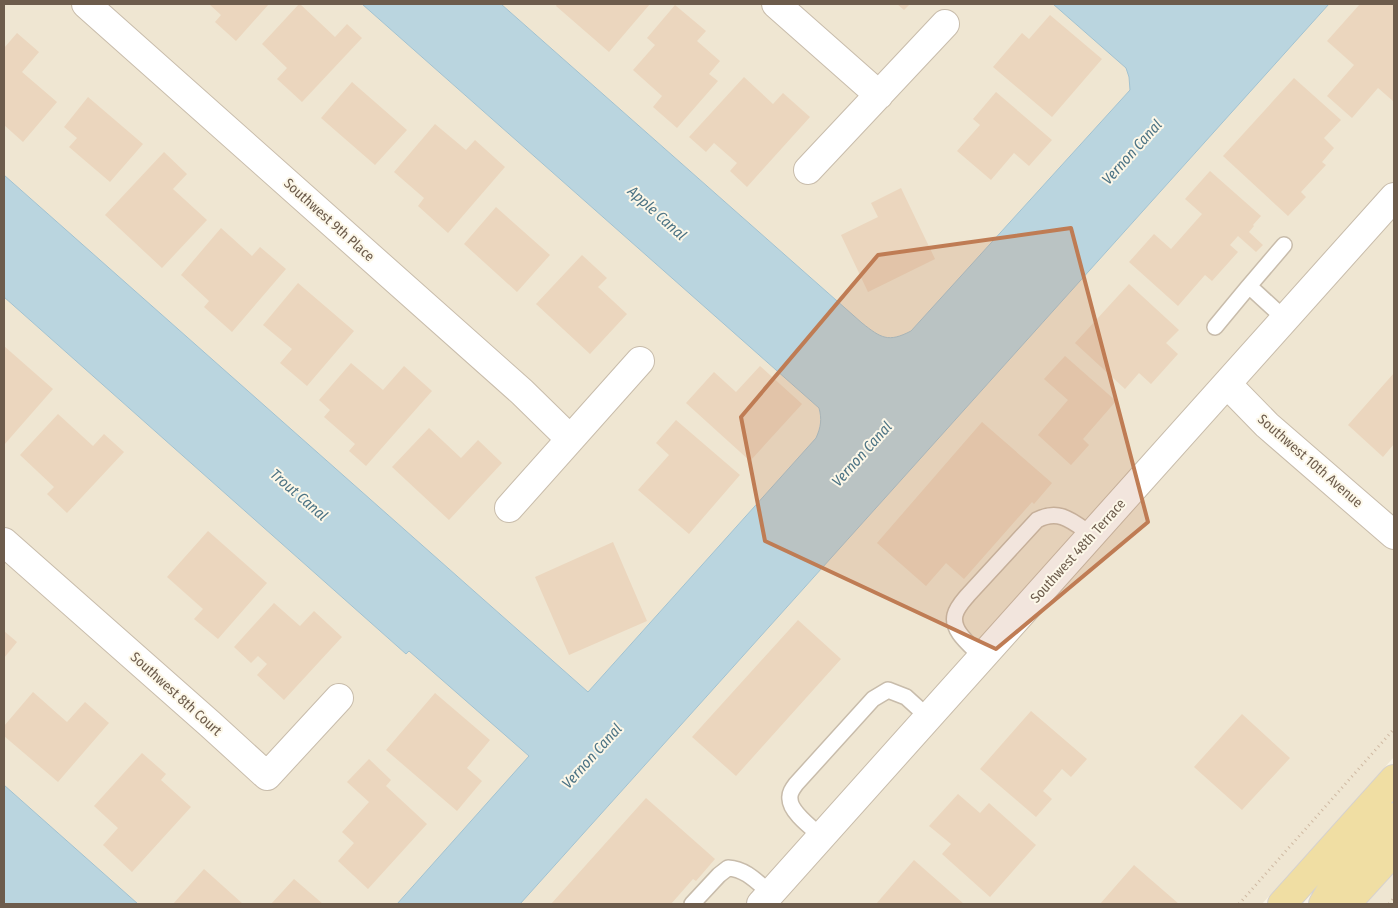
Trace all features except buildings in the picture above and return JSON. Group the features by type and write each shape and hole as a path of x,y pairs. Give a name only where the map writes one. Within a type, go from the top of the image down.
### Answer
{"main road":[{"path":"1282,904 1394,779"},
{"path":"1323,904 1334,885 1394,817"},
{"path":"1346,904 1394,851"}],"street":[{"name":"Southwest 9th Place","path":"86,4 522,392 570,439"},
{"path":"776,4 878,94"},
{"path":"808,170 945,24"},
{"name":"Southwest 48th Terrace","path":"765,899 1394,197"},
{"path":"509,508 640,361"},
{"name":"Southwest 10th Avenue","path":"1227,384 1267,425 1394,535"},
{"name":"Southwest 8th Court","path":"4,542 267,776 339,698"}],"lane":[{"path":"1215,327 1284,245"},
{"path":"1249,286 1285,319"},
{"path":"982,657 959,633 954,623 955,614 959,606 968,595 1037,520 1046,515 1068,518 1092,535"},
{"path":"821,836 793,808 790,799 791,792 796,784 834,741 873,699 888,690 906,697 928,717"},
{"path":"692,904 719,874 728,868 738,869 749,875 765,899"}],"path":[{"path":"1238,904 1394,729"},
{"path":"1389,904 1394,898"}],"highlighted area":[{"path":"1071,228 1148,522 996,649 765,541 741,417 878,255"}],"shaded area":[{"path":"4,4 362,4 819,408 822,418 820,430 816,438 588,692 4,175"},
{"path":"501,4 1053,4 1126,68 1130,90 911,331 901,336 890,338 878,336 862,323"},
{"path":"1329,4 1394,4 1394,757 1262,904 520,904"},
{"path":"4,297 406,654 409,651 530,756 397,904 138,904 4,785"},
{"path":"1394,873 1394,904 1366,904"}],"water":[{"path":"362,4 501,4 862,323 874,332 890,338 911,331 1130,90 1126,68 1053,4 1329,4 520,904 397,904 529,756 409,651 406,654 4,297 4,175 588,692 816,438 821,419 819,408"},
{"path":"4,785 138,904 4,904"}],"water label":[{"name":"Vernon Canal","path":"1132,152"},
{"name":"Apple Canal","path":"657,213"},
{"name":"Vernon Canal","path":"862,454"},
{"name":"Trout Canal","path":"299,495"},
{"name":"Vernon Canal","path":"592,756"}]}
